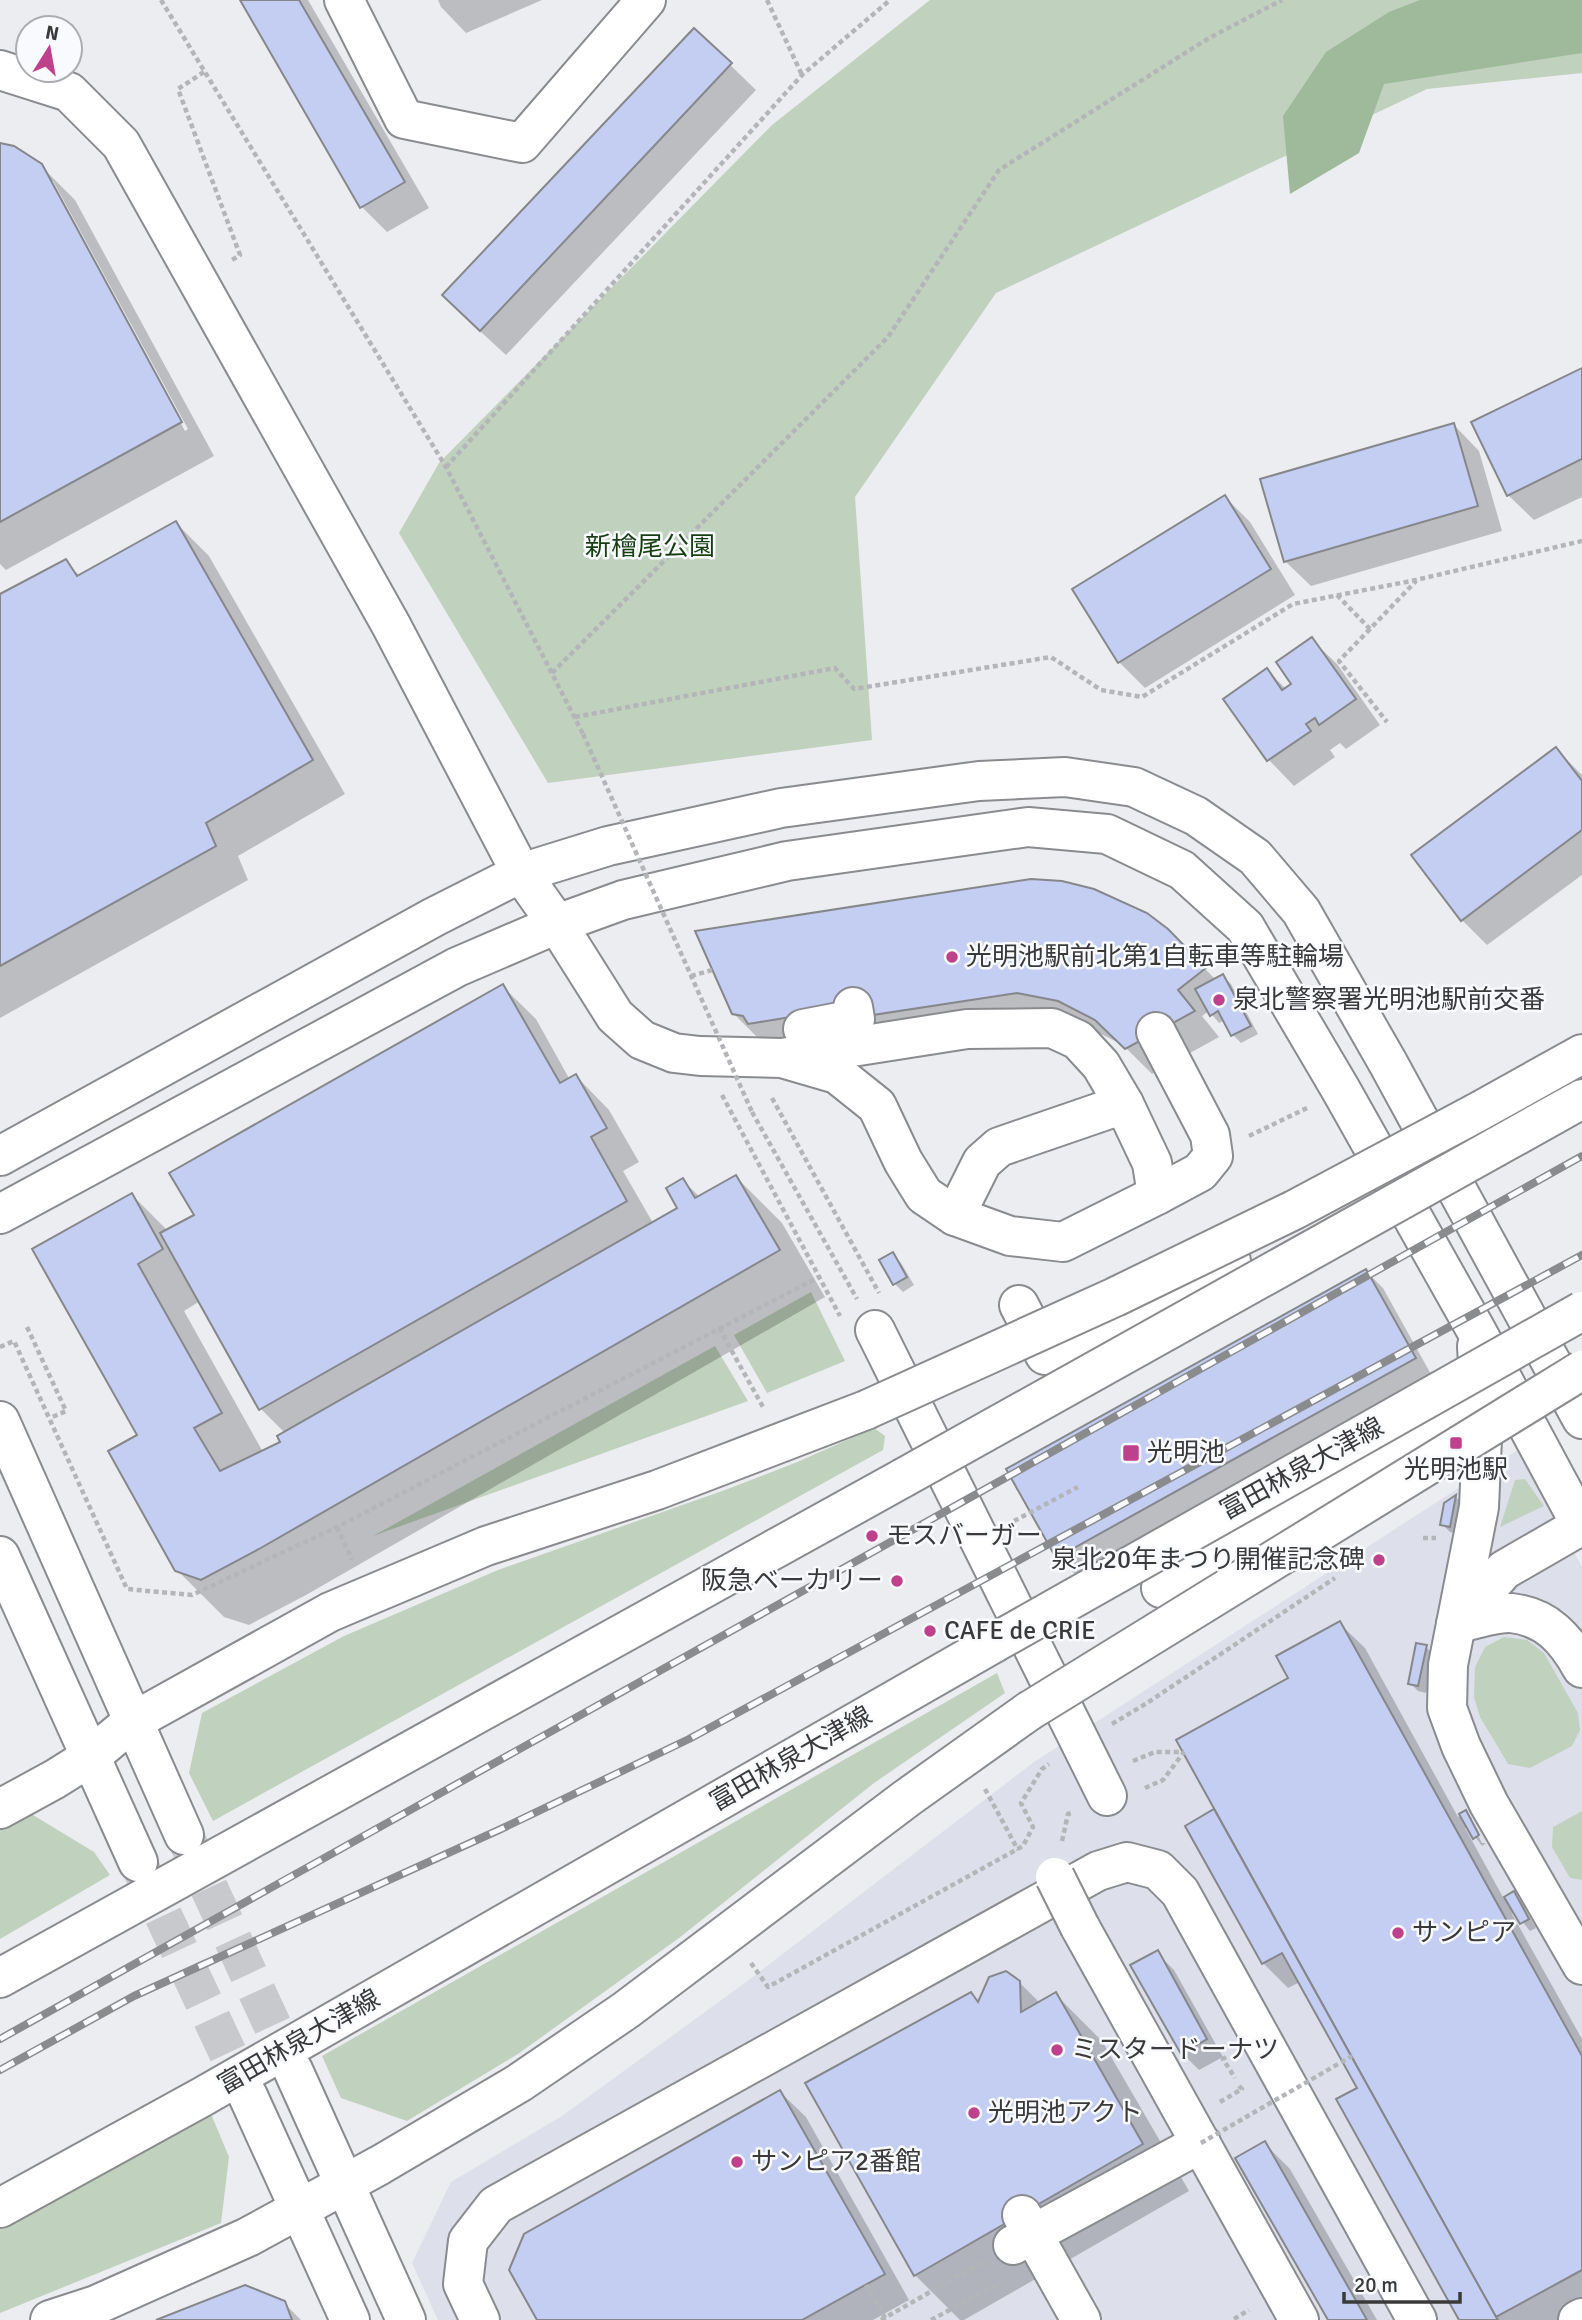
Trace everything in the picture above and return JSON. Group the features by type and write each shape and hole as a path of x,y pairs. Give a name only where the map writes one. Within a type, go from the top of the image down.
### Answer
{"street":[{"path":"344,0 404,119 522,143 646,0"},
{"path":"0,70 69,92 121,144 391,625 520,873 557,924 615,1016 642,1040 674,1053 782,1058 967,1029 1052,1028 1078,1040 1101,1065 1124,1104 1152,1163 1157,1195"},
{"path":"0,1156 434,917 520,873 608,846 781,808 979,781 1065,777 1134,787 1196,816 1255,857 1301,911 1388,1063 1582,1419"},
{"path":"0,1214 457,967 557,924 623,900 787,861 1028,827 1107,834 1181,870 1245,927 1341,1090 1582,1526 1504,1570 1456,1624"},
{"path":"642,1040 702,1045 756,1038 855,1019 853,1007"},
{"path":"782,1058 837,1074 877,1106 903,1161 924,1195 955,1216 1010,1236 1063,1242 1200,1172 1213,1156 1210,1135 1156,1032"},
{"path":"0,1809 90,1757 132,1721 342,1607 486,1546 657,1490 866,1410 1115,1297 1270,1221 1582,1054"},
{"path":"0,1978 1582,1099"},
{"path":"955,1216 982,1162 999,1147 1124,1104"},
{"path":"1019,1305 1045,1355 1362,1195"},
{"name":"富田林泉大津線","path":"0,2208 202,2097 994,1643 1582,1311"},
{"path":"875,1330 1102,1786"},
{"path":"1476,1330 1482,1439 1479,1507 1448,1665 1447,1708 1461,1746 1489,1804 1582,1965"},
{"path":"50,2320 96,2305 223,2248 345,2183 519,2083 626,2010 907,1798 1029,1711 1582,1370"},
{"path":"1161,1588 1447,1414"},
{"path":"0,1421 184,1835"},
{"path":"0,1556 138,1862"},
{"path":"1456,1624 1510,1613 1546,1623 1569,1646 1582,1668"},
{"path":"480,2320 463,2284 468,2241 496,2205 1098,1871 1126,1862 1158,1870 1180,1892 1417,2320"},
{"path":"1055,1877 1080,1927 1299,2320"},
{"name":"富田林泉大津線","path":"293,2070 406,2320"},
{"name":"富田林泉大津線","path":"248,2096 350,2320"},
{"path":"1080,2320 1018,2243 1201,2143"}],"path":[{"path":"161,0 446,467 575,717 752,1112 875,1330"},
{"path":"767,0 802,75"},
{"path":"446,467 802,75 890,0"},
{"path":"552,673 887,337 999,170 1209,38 1282,0"},
{"path":"204,72 178,89 240,255 232,260"},
{"path":"575,717 835,668 854,689 1051,657 1101,690 1142,697 1293,604 1416,580 1582,541"},
{"path":"1387,722 1339,661 1416,580"},
{"path":"1337,594 1370,629"},
{"path":"691,976 712,970"},
{"path":"717,1085 842,1320 875,1330"},
{"path":"772,1097 879,1293 875,1330"},
{"path":"1243,1139 1314,1104"},
{"path":"0,1347 14,1340 127,1589 192,1595 337,1527 819,1277"},
{"path":"27,1327 66,1411 50,1418"},
{"path":"719,1328 766,1413"},
{"path":"979,1540 1078,1487"},
{"path":"337,1527 354,1564"},
{"path":"1147,1703 1335,1578"},
{"path":"1102,1786 1155,1752 1184,1752 1163,1780 1146,1788"},
{"path":"751,1962 768,1987 1018,1850 1033,1827 1021,1802 1042,1769 1050,1762"},
{"path":"982,1785 1018,1850"},
{"path":"1201,2143 1352,2056"},
{"path":"1219,2103 1241,2089 1227,2066"},
{"path":"866,2285 883,2319 1018,2243"},
{"path":"931,2320 1018,2243"},
{"path":"1234,2319 1249,2310"}],"shaded area":[{"path":"1519,1449 1582,1567 1582,2320 438,2320 412,2263 451,2182 562,2116 746,1982 1034,1762"}],"green space":[{"name":"新檜尾公園","path":"930,0 1582,0 1582,73 1427,89 996,293 855,497 872,740 548,783 399,533 439,463 772,125"},
{"path":"1420,0 1582,0 1582,53 1384,84 1359,153 1290,194 1283,116 1326,52 1389,12"},
{"path":"811,1292 845,1361 767,1393 734,1335"},
{"path":"715,1346 748,1401 373,1536"},
{"path":"874,1428 885,1436 883,1450 213,1821 189,1773 202,1713 344,1636 498,1570 725,1490"},
{"path":"1525,1479 1544,1506 1500,1527 1515,1480"},
{"path":"1504,1637 1527,1640 1544,1653 1578,1713 1580,1730 1572,1746 1530,1768 1508,1764 1480,1717 1474,1697 1475,1667 1485,1647"},
{"path":"997,1673 1005,1693 874,1783 679,1938 518,2054 407,2121 341,2098 322,2056"},
{"path":"1582,1811 1582,1880 1570,1878 1552,1847 1553,1827"},
{"path":"28,1812 94,1852 110,1875 0,1939 0,1826"},
{"path":"211,2114 229,2157 221,2223 0,2313 0,2228"}],"building":[{"path":"240,0 299,0 405,182 360,208"},
{"path":"694,28 732,63 480,331 442,295"},
{"path":"0,143 14,146 42,164 182,422 0,522"},
{"path":"1582,368 1582,459 1507,496 1471,422"},
{"path":"1454,423 1478,506 1284,562 1260,479"},
{"path":"1225,495 1271,569 1118,663 1072,589"},
{"path":"176,521 313,760 206,823 216,846 0,966 0,594 66,559 77,576"},
{"path":"1312,637 1356,699 1319,725 1315,718 1306,724 1311,731 1267,761 1223,699 1267,668 1282,690 1291,684 1276,662"},
{"path":"1556,747 1582,781 1582,830 1461,921 1411,855"},
{"name":"光明池駅前北第1自転車等駐輪場","path":"1031,879 1062,881 1094,889 1147,913 1168,929 1206,968 1178,990 1195,1011 1125,1049 1095,1020 1058,1001 1017,993 866,1016 864,1005 748,1024 743,1016 732,1014 695,931"},
{"name":"泉北警察署光明池駅前交番","path":"1223,974 1251,1026 1231,1036 1218,1011 1210,1016 1195,989"},
{"path":"503,984 560,1083 576,1074 607,1128 591,1137 627,1201 259,1410 160,1233 194,1215 169,1173"},
{"path":"736,1175 780,1250 201,1580 175,1571 108,1451 137,1435 32,1249 132,1193 163,1249 138,1264 222,1413 194,1428 220,1471 280,1442 277,1436 677,1208 666,1188 683,1178 695,1198"},
{"path":"893,1252 907,1277 893,1285 879,1260"},
{"path":"1366,1269 1416,1358 1056,1558 1006,1469"},
{"path":"1456,1495 1450,1527 1440,1525 1444,1503"},
{"name":"サンピア","path":"1340,1621 1582,2056 1582,2270 1496,2317 1176,1740 1288,1678 1276,1656"},
{"path":"1416,1643 1427,1645 1418,1686 1408,1684"},
{"path":"1214,1809 1498,2320 1459,2320 1336,2099 1357,2088 1282,1953 1262,1964 1185,1826"},
{"path":"1466,1810 1479,1835 1473,1839 1459,1814"},
{"path":"1514,1891 1529,1919 1520,1924 1504,1897"},
{"path":"1158,1950 1207,2039 1181,2054 1130,1965"},
{"name":"光明池アクト","path":"1006,1971 1020,1981 1021,2012 1056,1992 1143,2144 914,2276 805,2083 971,1992 978,2002 989,1977"},
{"name":"サンピア2番館","path":"780,2090 885,2274 802,2320 537,2320 509,2270 524,2234"},
{"path":"1265,2141 1367,2320 1328,2320 1235,2158"},
{"path":"245,2285 285,2301 292,2320 156,2320"}],"tunnel":[{"path":"185,1836 293,2070"},
{"path":"139,1864 248,2096"}],"railway":[{"path":"0,2039 1582,1156"},
{"path":"0,2070 134,1996 501,1829 689,1739 1582,1255"}],"place":[{"name":"光明池駅前北第1自転車等駐輪場","path":"952,957"},
{"name":"泉北警察署光明池駅前交番","path":"1219,1000"},
{"name":"光明池駅","path":"1456,1443"},
{"name":"光明池","path":"1131,1453"},
{"name":"モスバーガー","path":"872,1536"},
{"name":"泉北20年まつり開催記念碑","path":"1379,1560"},
{"name":"阪急ベーカリー","path":"897,1581"},
{"name":"CAFE de CRIE","path":"930,1631"},
{"name":"サンピア","path":"1398,1933"},
{"name":"ミスタードーナツ","path":"1057,2050"},
{"name":"光明池アクト","path":"974,2113"},
{"name":"サンピア2番館","path":"737,2162"}]}
